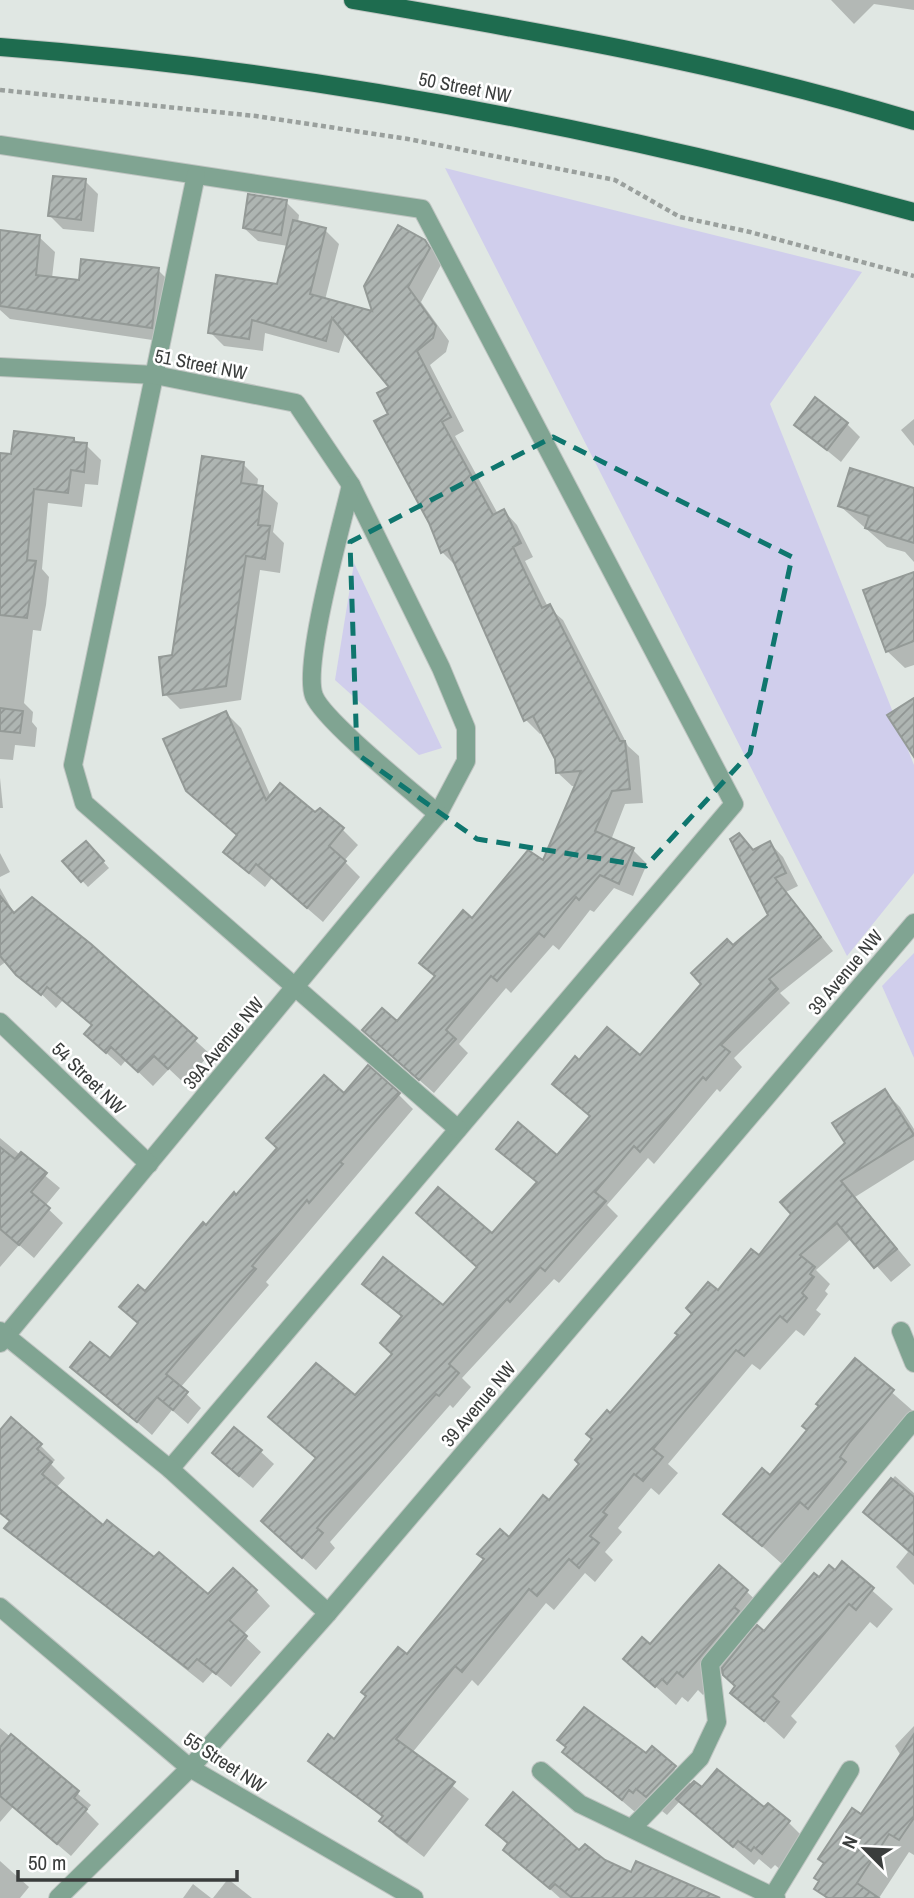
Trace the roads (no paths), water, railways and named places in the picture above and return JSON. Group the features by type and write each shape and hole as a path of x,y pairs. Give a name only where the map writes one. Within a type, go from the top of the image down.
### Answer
{"main road":[{"path":"353,0 575,37 755,79 914,121"},
{"name":"50 Street NW","path":"0,47 92,54 261,75 412,98 676,151 914,212"}],"street":[{"path":"0,145 422,209 734,804 170,1469"},
{"path":"196,175 74,765 84,803 458,1129"},
{"name":"51 Street NW","path":"0,367 155,374 296,403 351,485 446,680 466,729 466,761"},
{"path":"351,485 314,650 314,695 335,723 438,814"},
{"name":"39A Avenue NW","path":"2,1336 298,987 438,814 466,761"},
{"name":"39 Avenue NW","path":"58,1898 190,1768 328,1613 914,923"},
{"name":"54 Street NW","path":"0,1022 149,1164"},
{"path":"901,1331 914,1363"},
{"path":"2,1336 170,1469 328,1613"},
{"path":"632,1828 700,1758 717,1722 710,1664 914,1420"},
{"name":"55 Street NW","path":"0,1607 190,1768 414,1898"},
{"path":"541,1772 580,1804 774,1897 850,1770"}]}
